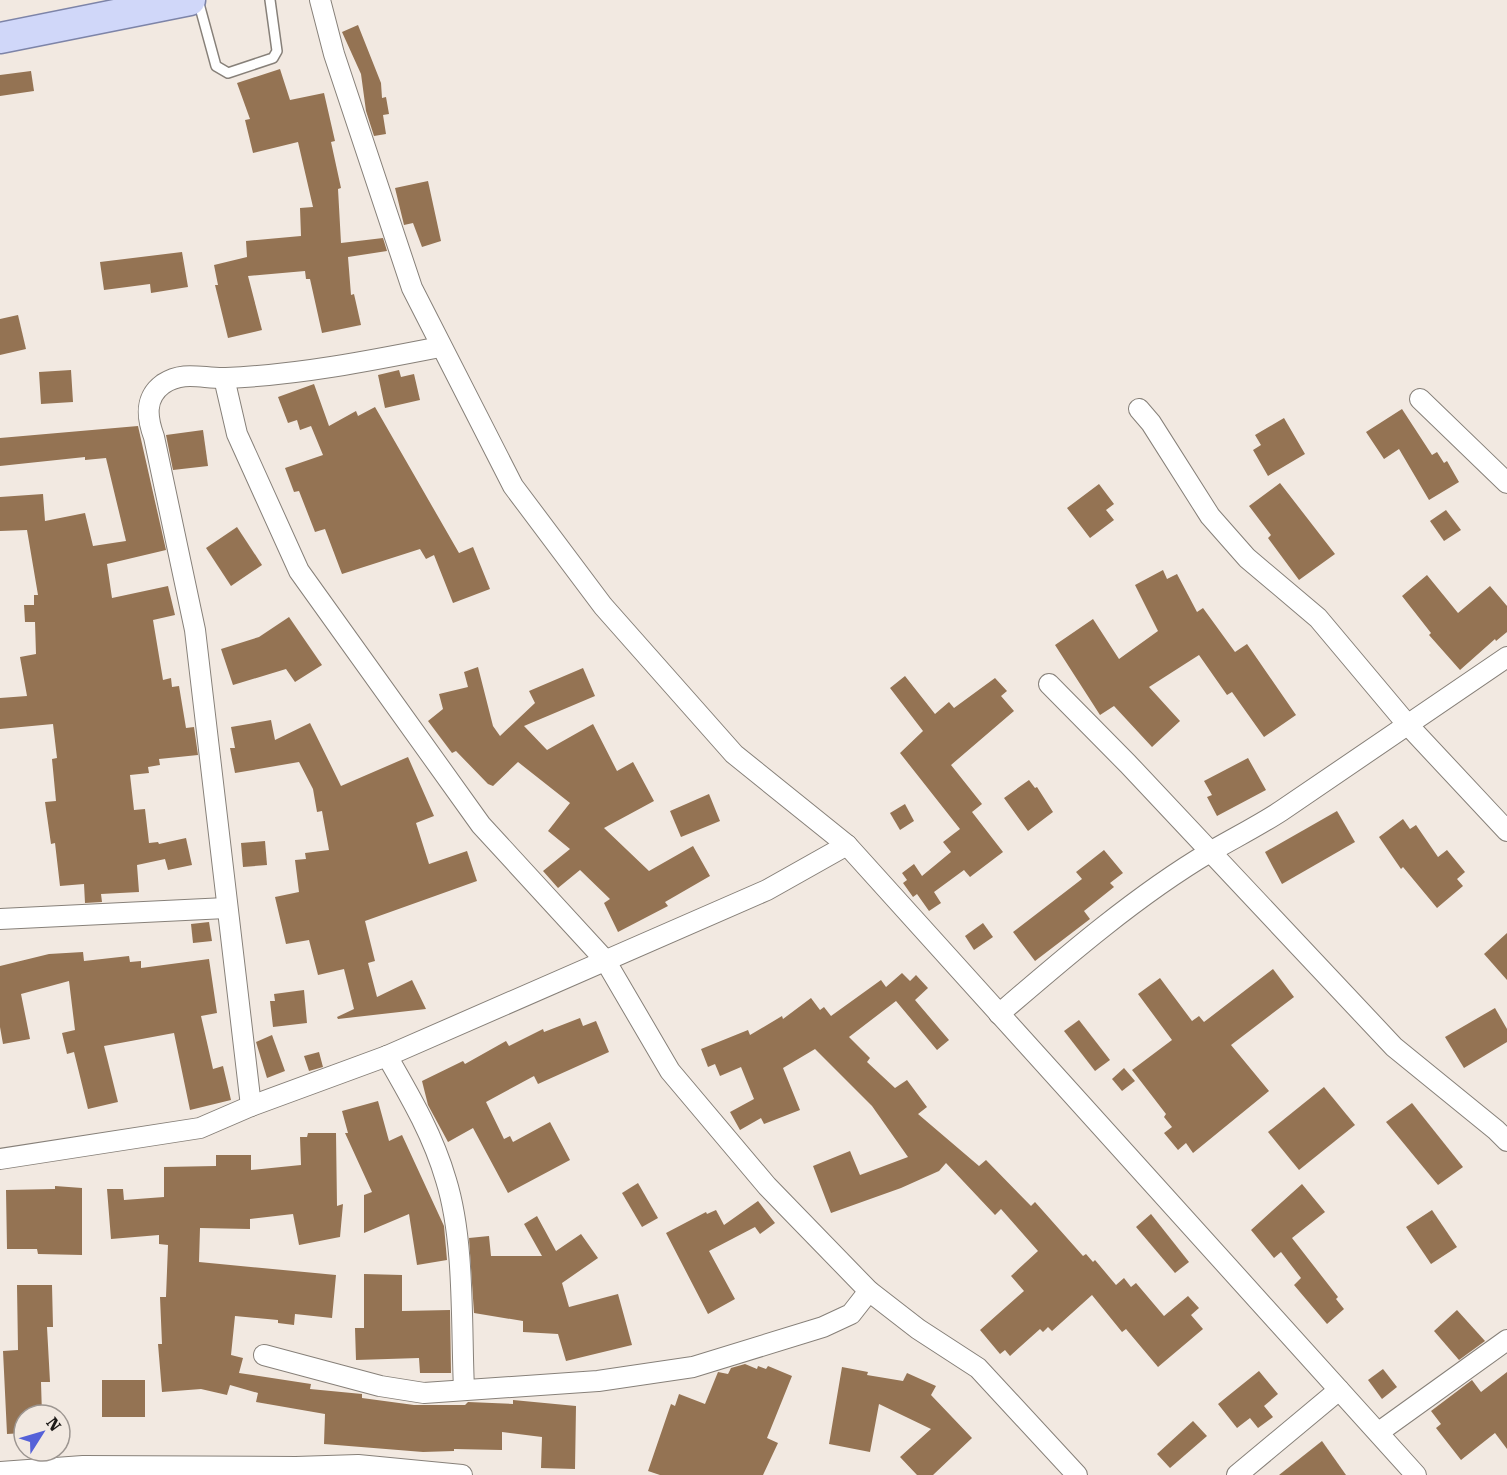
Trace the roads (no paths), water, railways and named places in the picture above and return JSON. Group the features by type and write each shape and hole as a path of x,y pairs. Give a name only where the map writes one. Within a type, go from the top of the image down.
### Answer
{"main road":[{"path":"0,38 190,0"}],"street":[{"path":"320,0 334,54 412,288 440,347 513,486 603,606 734,754 847,845 1416,1475"},
{"path":"251,1106 195,630 161,468 147,417 153,393 165,382 188,374 224,378 340,367 440,347"},
{"path":"224,378 237,434 299,570 481,825 605,960 670,1071 767,1186 869,1291 918,1329 978,1368 1077,1475"},
{"path":"1420,399 1507,483"},
{"path":"1139,409 1151,423 1209,516 1247,558 1318,618 1407,724 1507,831"},
{"path":"999,1014 1061,960 1210,852 1281,811 1507,657"},
{"path":"1048,684 1394,1047 1507,1141"},
{"path":"0,1159 200,1128 251,1106 387,1056 767,890 847,845"},
{"path":"0,919 226,908"},
{"path":"387,1056 420,1113 447,1180 455,1224 464,1389"},
{"path":"264,1355 380,1386 424,1393 598,1381 693,1367 823,1327 851,1314 869,1291"},
{"path":"1379,1432 1507,1340"},
{"path":"1237,1475 1340,1390"},
{"path":"0,1472 83,1466 296,1467 358,1464 462,1475"}],"lane":[{"path":"198,0 216,66 228,73 273,58 277,51 270,0"}]}
